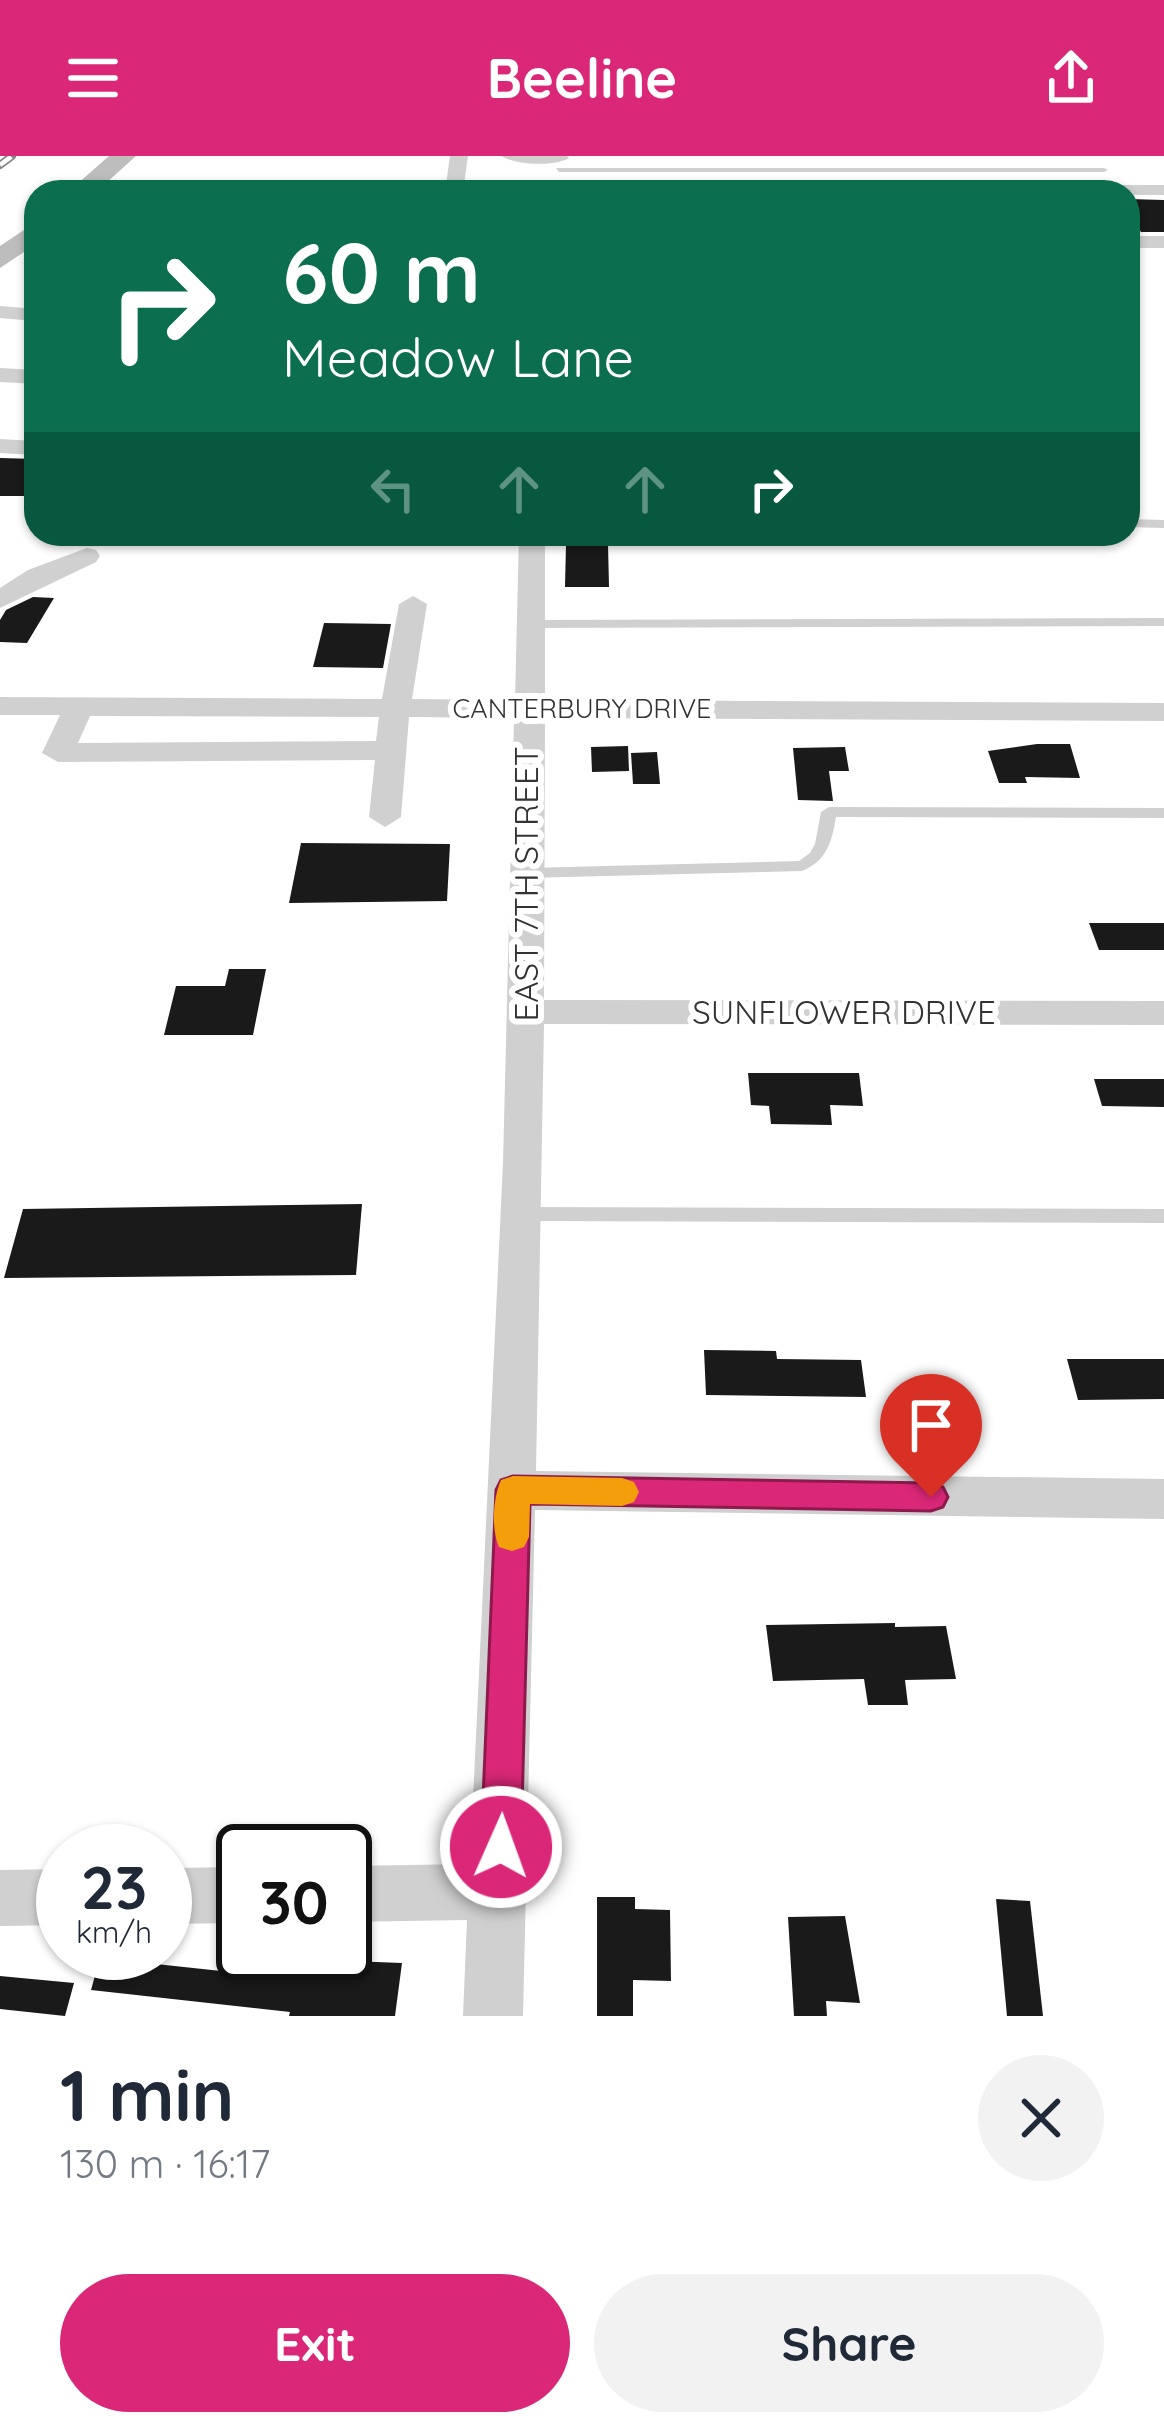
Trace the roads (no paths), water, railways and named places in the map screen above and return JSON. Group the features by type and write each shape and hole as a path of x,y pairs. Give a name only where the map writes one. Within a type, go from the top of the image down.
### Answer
{"main road":[{"path":"96,180 124,156"}],"street":[{"path":"510,156 558,173 788,180"},
{"name":"EAST 7TH STREET","path":"493,2016 524,1163 532,546"},
{"path":"0,600 38,576 87,556"},
{"path":"385,817 395,708 413,604"},
{"name":"CANTERBURY DRIVE","path":"0,706 1164,712"},
{"path":"79,706 58,753 391,750"},
{"name":"SUNFLOWER DRIVE","path":"525,1012 1164,1013"},
{"path":"513,1490 1164,1499"},
{"path":"372,1894 500,1892"},
{"path":"0,1898 36,1897"}],"lane":[{"path":"558,173 1099,163"},
{"path":"529,624 1164,622"},
{"path":"526,873 802,866 824,848 829,812 1164,813"},
{"path":"522,1214 1164,1216"}],"railway":[{"path":"0,165 12,156"}]}
